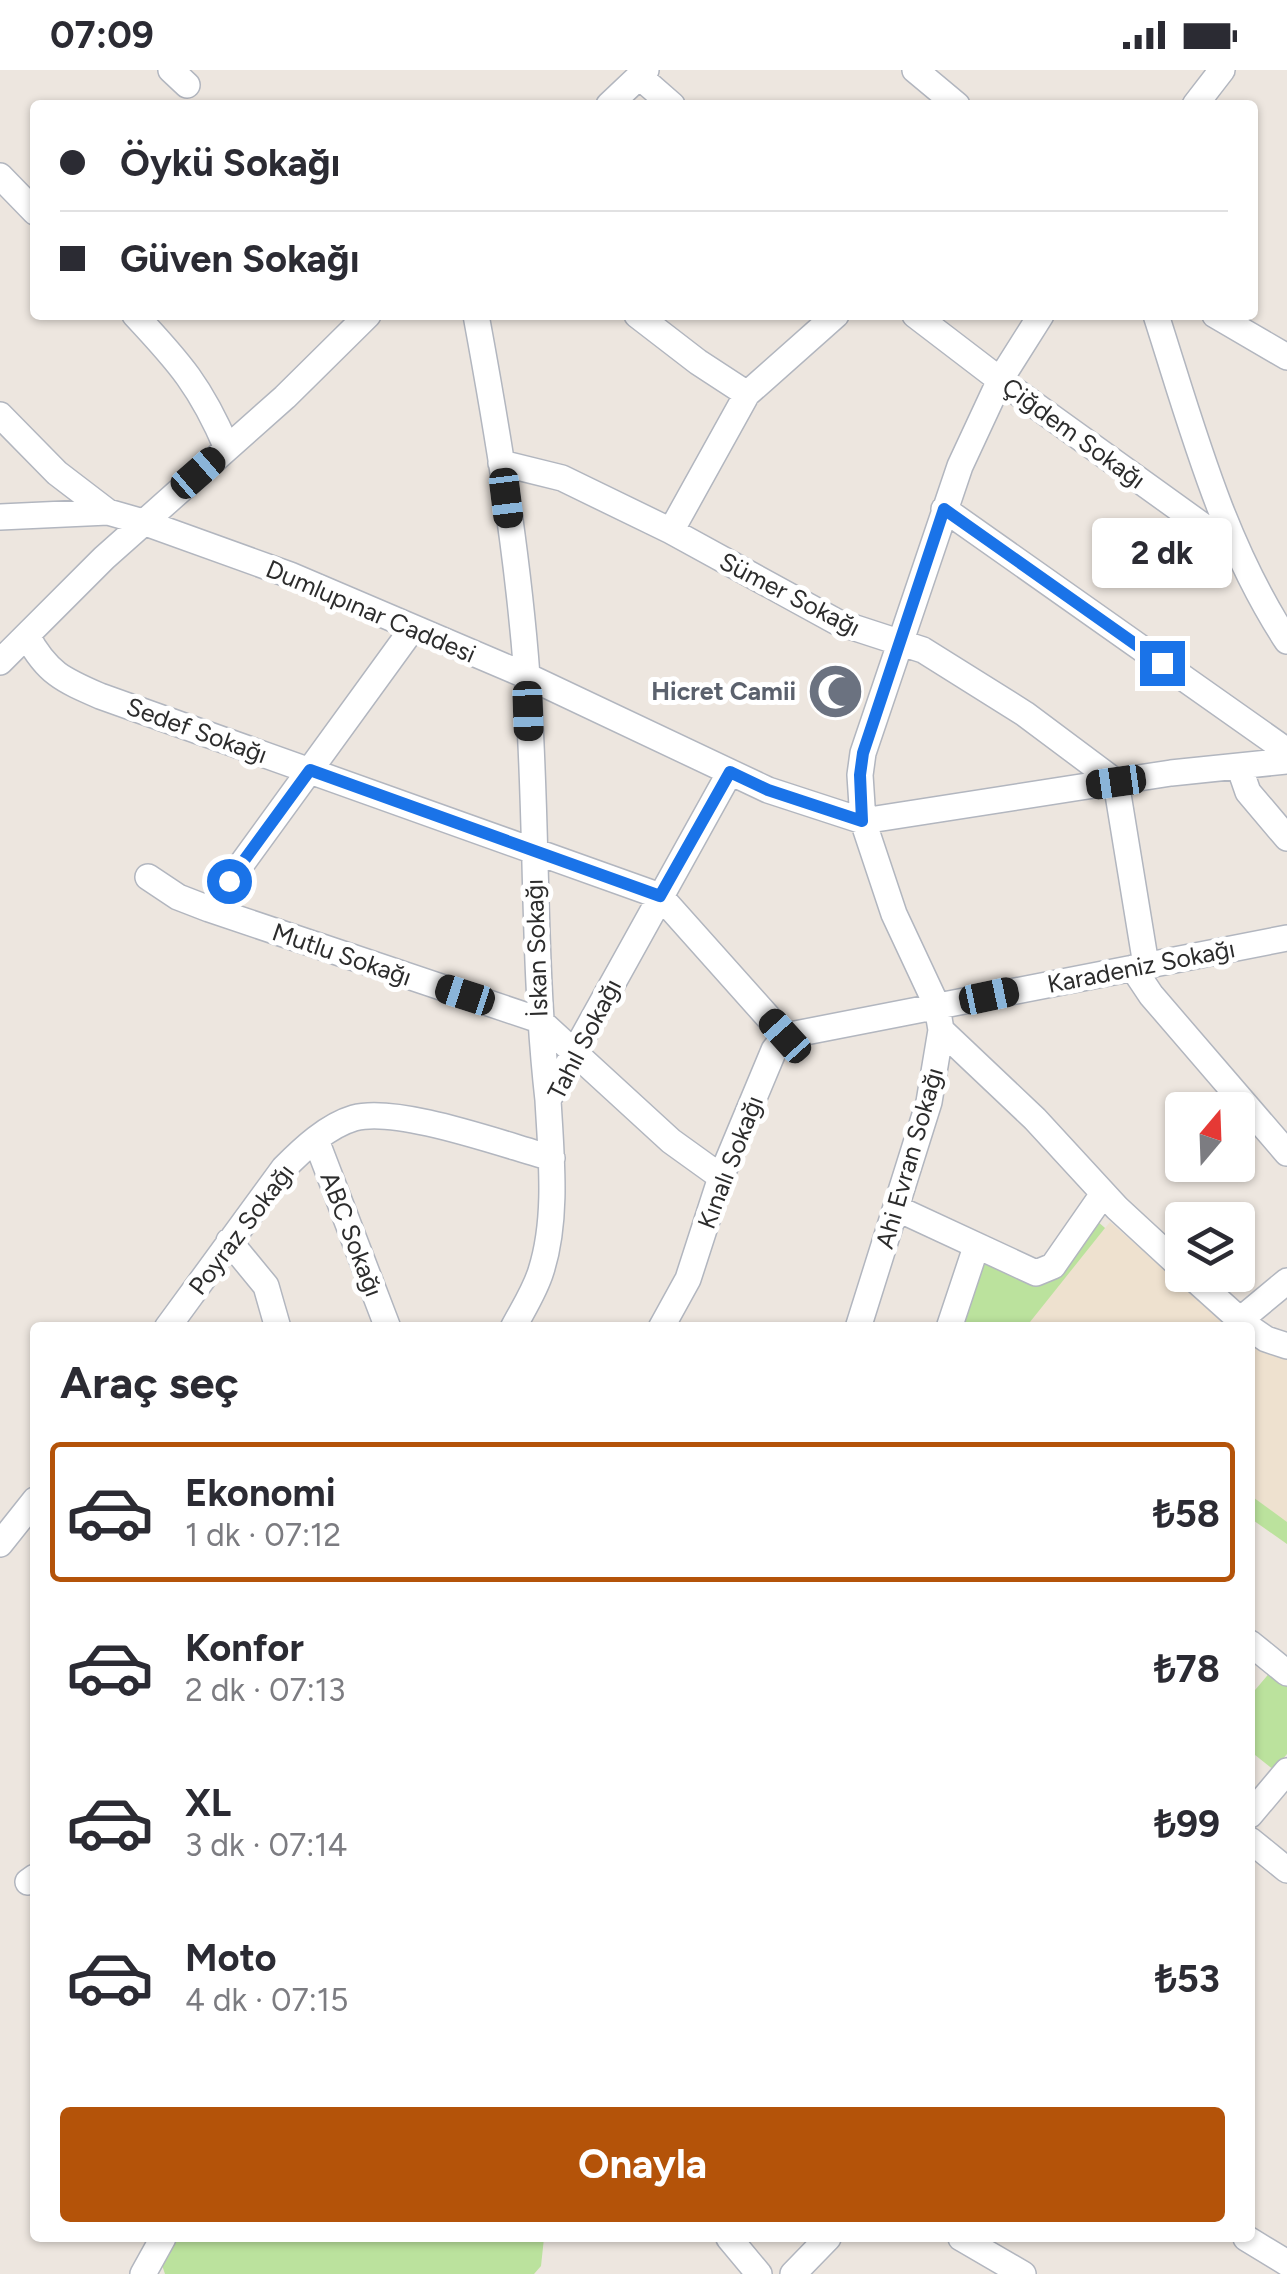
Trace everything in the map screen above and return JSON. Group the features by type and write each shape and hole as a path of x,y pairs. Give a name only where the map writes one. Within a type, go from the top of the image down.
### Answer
{"street":[{"path":"915,70 952,100"},
{"path":"1200,100 1222,70"},
{"path":"615,100 644,74 667,100"},
{"path":"0,176 30,207"},
{"path":"140,320 187,371 206,400 226,448"},
{"path":"0,662 143,522 363,320"},
{"name":"İskan Sokağı","path":"477,320 502,463 527,676 538,1020 548,1100"},
{"path":"644,320 747,394"},
{"path":"670,530 710,466 747,394 830,320"},
{"name":"Çiğdem Sokağı","path":"922,320 1235,549"},
{"path":"1038,320 976,427 944,509 863,753 862,821 894,914 939,1018 1103,1194 1165,1252"},
{"path":"1158,320 1235,549 1287,641"},
{"path":"1223,320 1287,358"},
{"path":"0,415 58,473 108,512"},
{"name":"Sümer Sokağı","path":"502,463 562,478 670,530 838,622 860,632 902,641 948,663 1116,782"},
{"path":"944,509 1287,751"},
{"path":"0,516 108,512"},
{"name":"Dumlupınar Caddesi","path":"108,512 290,575 527,676 768,790 862,821 1116,782 1287,762"},
{"path":"1266,609 1287,626"},
{"path":"209,909 413,628"},
{"name":"Sedef Sokağı","path":"27,636 46,667 72,684 660,896 785,1036"},
{"path":"1239,766 1248,792 1287,838"},
{"name":"Tahıl Sokağı","path":"517,1322 542,1271 552,1158 548,1100 730,772"},
{"path":"1116,782 1140,966 1151,994 1287,1153"},
{"name":"Mutlu Sokağı","path":"148,877 178,897 209,909 538,1020 671,1141 721,1177"},
{"name":"Karadeniz Sokağı","path":"939,1018 1140,966 1287,938"},
{"path":"785,1036 939,1018"},
{"name":"Ahi Evran Sokağı","path":"860,1322 929,1102 939,1018"},
{"name":"Kınalı Sokağı","path":"668,1322 688,1278 721,1177 774,1050 785,1036"},
{"name":"Poyraz Sokağı","path":"170,1322 284,1168 344,1122 371,1116 408,1120 552,1158"},
{"name":"ABC Sokağı","path":"316,1140 386,1322"},
{"path":"896,1208 1030,1272 1048,1270 1103,1194"},
{"path":"230,1241 266,1286 276,1322"},
{"path":"951,1322 976,1248"},
{"path":"1249,1322 1287,1281"},
{"path":"1209,1292 1243,1322"},
{"path":"1255,1331 1287,1346"},
{"path":"0,1544 30,1506"},
{"path":"1255,1647 1287,1673"},
{"path":"1255,1809 1287,1772"},
{"path":"1255,1844 1287,1870"},
{"path":"144,2274 161,2242"},
{"path":"732,2242 760,2274"},
{"path":"793,2274 824,2242"},
{"path":"968,2242 1023,2274"},
{"path":"1253,2242 1287,2263"}],"shaded area":[{"path":"1097,1221 1105,1228 1110,1222 1165,1270 1165,1292 1191,1292 1225,1322 966,1322 1034,1282"},
{"path":"1255,1346 1265,1353 1287,1355 1287,1544 1255,1522"}],"green space":[{"path":"1097,1221 1105,1228 1030,1322 958,1322 982,1259 1020,1275"},
{"path":"1255,1499 1287,1522 1287,1544 1255,1522"},
{"path":"1272,1670 1287,1684 1287,1754 1274,1770 1255,1755 1255,1690"},
{"path":"172,2242 544,2242 541,2266 534,2274 165,2274 160,2259"}],"place":[{"name":"Hicret Camii","path":"835,691"}],"route":[{"path":"229,881 310,770 660,896 730,772 768,790 862,821 863,753 944,509 1162,663"}]}
